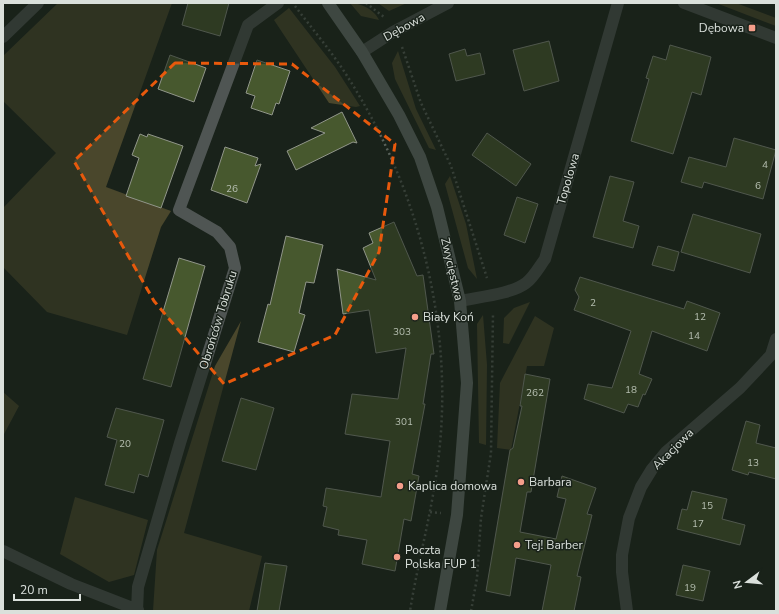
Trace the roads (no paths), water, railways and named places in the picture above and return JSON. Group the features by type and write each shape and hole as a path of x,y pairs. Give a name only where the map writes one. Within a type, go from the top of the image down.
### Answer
{"main road":[{"name":"Zwycięstwa","path":"328,3 362,52 399,114 420,158 437,207 460,301 467,383 457,515 440,611"}],"street":[{"path":"3,37 38,3"},
{"name":"Obrońców Tobruku","path":"137,610 138,587 180,442 235,268 230,246 217,232 179,210 248,25 278,3"},
{"name":"Dębowa","path":"362,52 393,32 448,3"},
{"name":"Topolowa","path":"460,301 514,290 525,284 533,276 545,259 618,3"},
{"path":"684,3 776,38"},
{"name":"Akacjowa","path":"627,611 622,572 622,555 629,518 641,487 652,468 666,452 740,388 774,356 776,339"},
{"path":"3,551 71,584 137,610"}],"place":[{"name":"Dębowa","path":"752,28"},
{"name":"Biały Koń","path":"415,317"},
{"name":"Barbara","path":"521,482"},
{"name":"Kaplica domowa","path":"400,486"},
{"name":"Tej! Barber","path":"517,545"},
{"name":"Poczta Polska FUP 1","path":"397,557"}]}
